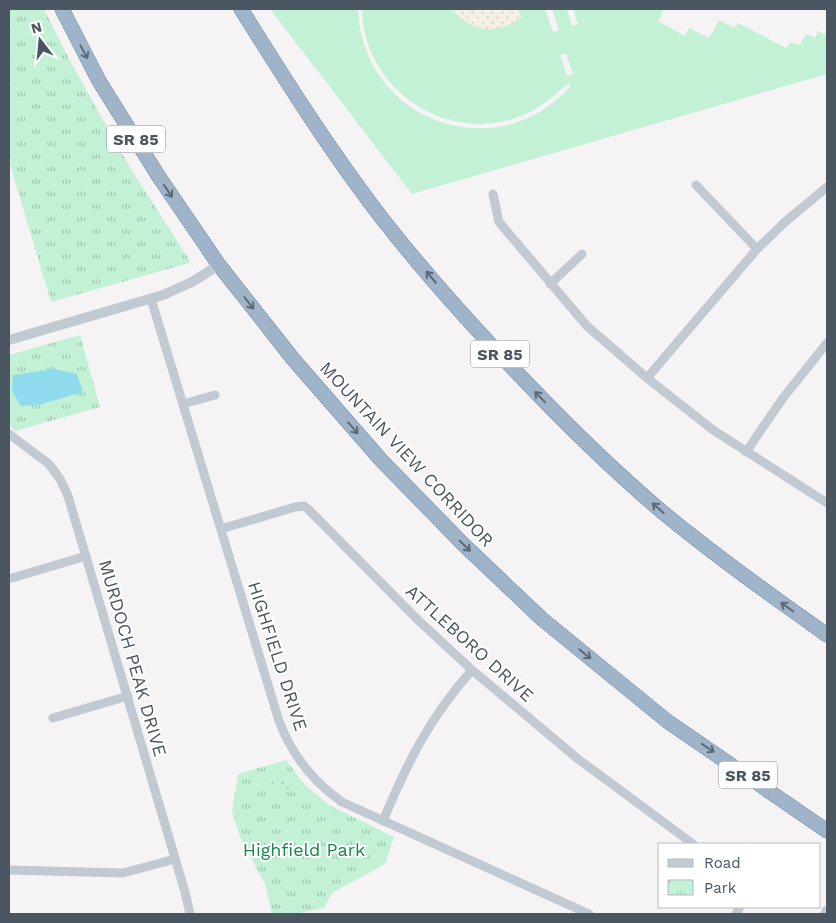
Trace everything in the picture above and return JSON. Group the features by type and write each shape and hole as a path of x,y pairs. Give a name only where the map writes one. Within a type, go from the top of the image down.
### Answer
{"highway":[{"name":"MOUNTAIN VIEW CORRIDOR","path":"62,9 99,81 159,177 219,265 293,359 381,460 463,544 542,619 667,721 827,831"},
{"name":"SR 85","path":"241,9 318,129 379,214 479,333 606,462 659,509 731,567 827,635"}],"street":[{"path":"696,185 758,248"},
{"path":"647,378 758,248 785,222 827,187"},
{"path":"493,194 500,222 587,326 647,378 714,430 827,503"},
{"path":"550,284 582,254"},
{"path":"9,340 151,299 182,287 219,265"},
{"name":"HIGHFIELD DRIVE","path":"151,299 279,721 291,749 309,773 330,794 342,802 588,914"},
{"path":"746,452 783,398 827,343"},
{"path":"183,404 215,395"},
{"name":"MURDOCH PEAK DRIVE","path":"9,435 42,458 55,471 68,496 176,859 190,914"},
{"name":"ATTLEBORO DRIVE","path":"221,529 291,508 304,506 418,620 472,670 578,759 692,843"},
{"path":"12,578 86,556"},
{"path":"383,821 419,743 444,703 472,670"},
{"path":"53,718 128,696"},
{"path":"9,870 116,873 136,871 176,859"}],"green space":[{"path":"9,9 44,9 68,57 126,161 190,261 189,263 51,302 9,161"},
{"path":"270,9 358,9 365,48 382,80 407,104 437,121 471,128 506,125 540,112 570,87 569,83 538,107 515,118 487,124 460,122 434,115 411,101 391,83 376,62 366,37 362,9 545,9 553,32 559,30 552,9 567,9 572,26 578,24 573,9 664,9 658,21 685,36 689,28 709,38 719,20 734,28 738,23 786,48 791,42 800,45 806,34 815,38 818,31 827,36 827,74 412,194","holes":["566,53 573,74 567,76 560,55"]},
{"path":"80,335 100,407 15,431 9,424 9,355"},
{"name":"Highfield Park","path":"286,760 304,784 329,805 394,837 385,864 332,893 324,908 295,914 272,914 265,884 240,837 232,811 238,774"},
{"path":"271,777 290,783 299,791 295,792 269,783"}],"sand":[{"path":"453,9 518,9 521,17 503,27 485,29 468,23"}],"water":[{"path":"54,369 77,374 83,392 38,405 21,406 12,391 13,375"}]}
